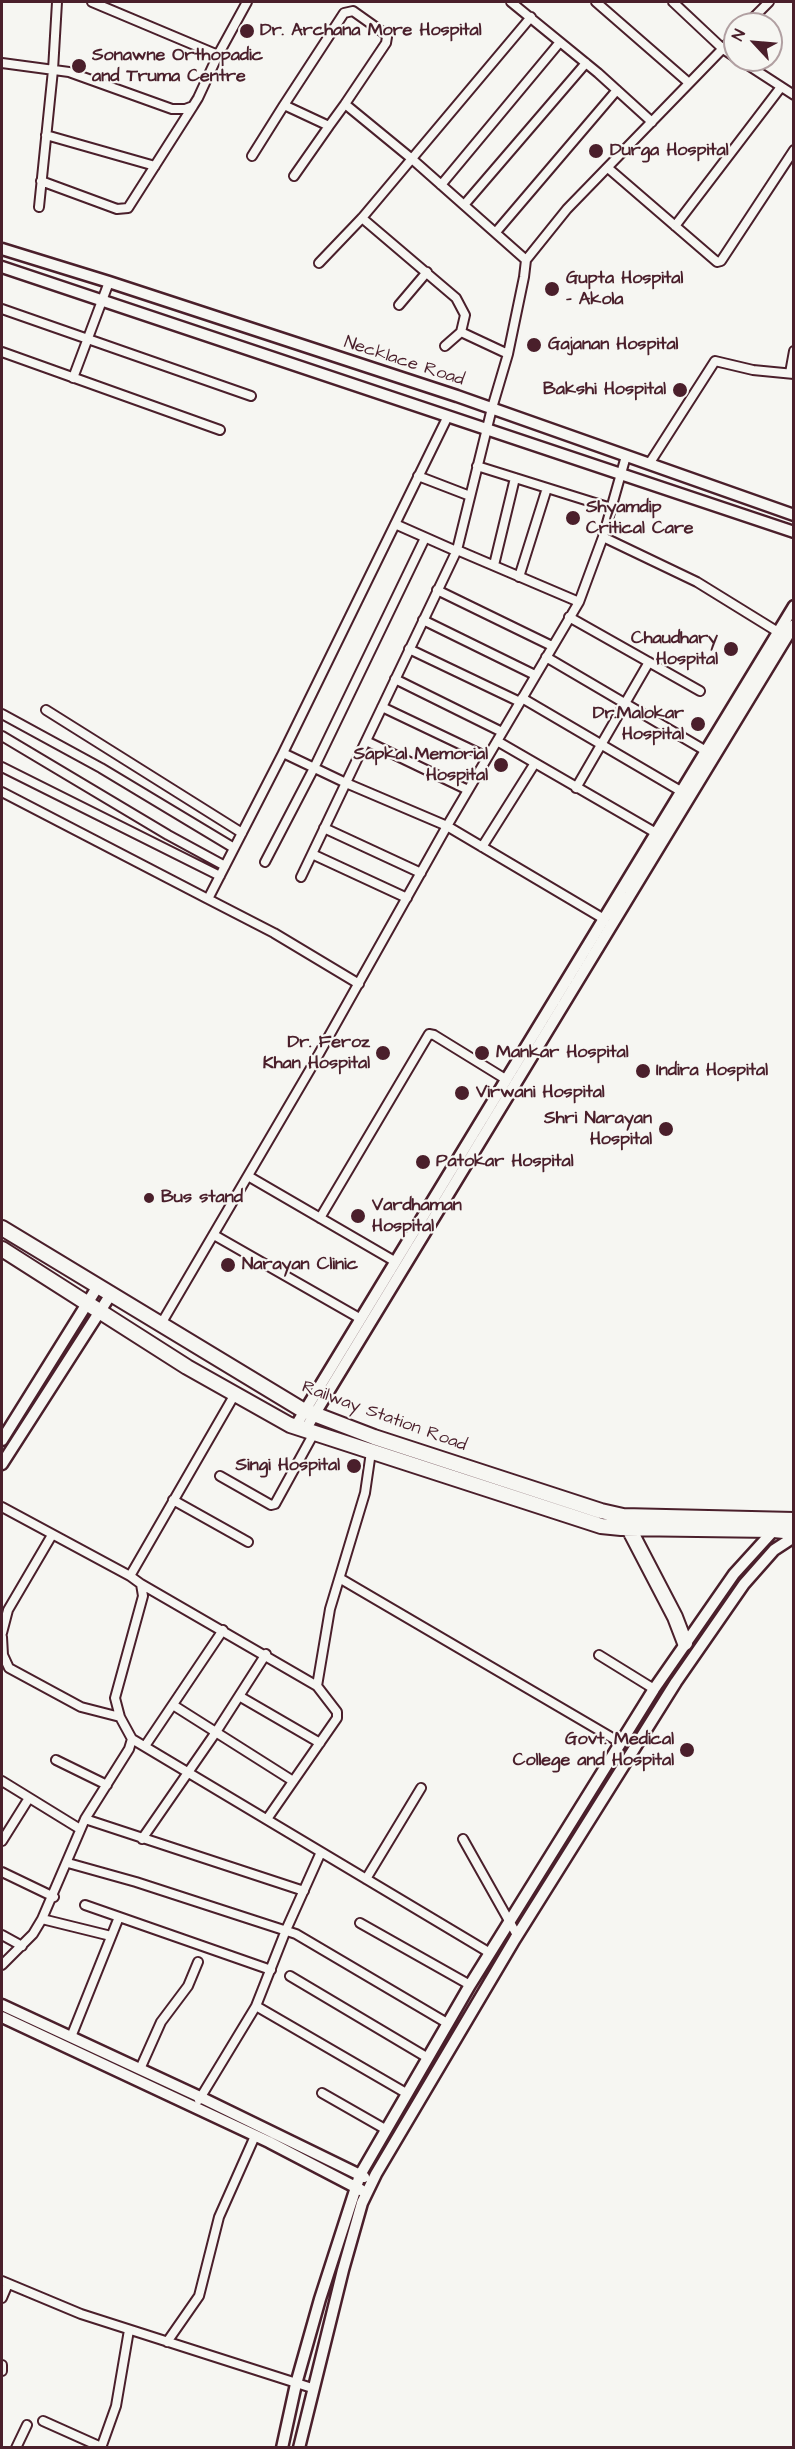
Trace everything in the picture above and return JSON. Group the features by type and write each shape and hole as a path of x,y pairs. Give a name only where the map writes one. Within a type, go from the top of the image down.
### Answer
{"highway":[{"name":"Railway Station Road","path":"2,1228 310,1412 374,1437 601,1511 626,1522 794,1532"},
{"name":"Railway Station Road","path":"2,1249 235,1394 279,1420 305,1430 601,1526 626,1522 794,1520"},
{"path":"626,1522 675,1617 685,1643"}],"main road":[{"name":"Necklace Road","path":"2,249 492,408 794,515"},
{"name":"Necklace Road","path":"2,267 794,532"},
{"path":"305,1430 310,1412 362,1319 656,833 685,794 706,750 794,606"},
{"path":"310,1412 685,794 794,625"},
{"path":"2,1440 98,1286"},
{"path":"2,1464 111,1294"},
{"path":"282,2448 296,2384 360,2175 447,2023 654,1689 741,1565 774,1530"},
{"path":"298,2448 342,2271 372,2181 517,1935 695,1653 758,1567 774,1550 794,1537"},
{"path":"2,2005 32,2025 367,2192"},
{"path":"2,2017 71,2037 372,2181"}],"street":[{"path":"39,207 53,69 57,2"},
{"path":"92,2 218,55"},
{"path":"42,181 123,210 133,202 193,106 247,2"},
{"path":"511,2 586,63 652,122"},
{"path":"596,2 689,83"},
{"path":"301,877 456,550 508,354 525,277 526,260 567,209 723,49 673,2"},
{"path":"252,156 344,13 353,11 384,33 387,38 386,43 294,176"},
{"path":"319,263 362,218 531,17"},
{"path":"441,184 560,42"},
{"path":"2,63 69,72 172,109 179,110 193,106"},
{"path":"464,205 586,63"},
{"path":"758,72 794,95"},
{"path":"675,226 781,87"},
{"path":"496,232 617,90"},
{"path":"345,104 412,159 526,260"},
{"path":"284,105 329,126"},
{"path":"46,135 155,166"},
{"path":"608,168 713,261 721,261 794,150"},
{"path":"362,218 456,297 465,315 461,332 445,346"},
{"path":"399,305 428,272"},
{"path":"74,378 109,282"},
{"path":"2,309 251,396"},
{"path":"461,332 508,354"},
{"path":"649,465 715,361 753,370 792,373 794,351"},
{"path":"2,352 220,430"},
{"path":"208,899 283,753 448,416"},
{"path":"161,1324 359,984 447,826 579,602 603,537 626,456"},
{"path":"477,466 611,508"},
{"path":"418,476 470,496"},
{"path":"494,566 515,478"},
{"path":"519,576 547,488"},
{"path":"395,524 579,602"},
{"path":"603,537 698,582 778,632"},
{"path":"265,862 314,768 425,538"},
{"path":"437,590 552,646"},
{"path":"569,617 700,691"},
{"path":"423,620 535,675"},
{"path":"409,649 521,700 685,794"},
{"path":"546,657 706,750"},
{"path":"576,788 649,662"},
{"path":"395,679 502,732"},
{"path":"382,707 488,757"},
{"path":"46,710 242,833"},
{"path":"2,714 101,768 234,848"},
{"path":"2,736 168,835 225,866"},
{"path":"366,741 468,790"},
{"path":"497,741 656,833"},
{"path":"283,753 447,826 604,919"},
{"path":"482,847 535,763"},
{"path":"2,767 220,876"},
{"path":"2,792 274,933 359,984"},
{"path":"324,828 421,873"},
{"path":"312,854 407,898"},
{"path":"320,1218 429,1034 507,1080"},
{"path":"248,1176 396,1262"},
{"path":"214,1235 362,1319"},
{"path":"130,1576 235,1394"},
{"path":"220,1476 271,1505 275,1504 305,1430"},
{"path":"317,1686 330,1609 341,1579 365,1493 371,1452"},
{"path":"173,1500 248,1542"},
{"path":"2,1507 130,1576 317,1686 338,1715 267,1819"},
{"path":"52,1535 4,1614 3,1655 9,1668 81,1707 120,1717"},
{"path":"341,1579 621,1743"},
{"path":"141,1584 143,1596 115,1698 120,1717 132,1739 490,1953"},
{"path":"145,1746 223,1630"},
{"path":"142,1839 216,1732 266,1654"},
{"path":"599,1655 654,1689"},
{"path":"239,1696 320,1743"},
{"path":"172,1705 293,1781"},
{"path":"2,1965 22,1946 42,1919 54,1897 85,1819 123,1760 132,1739"},
{"path":"56,1760 106,1785"},
{"path":"2,1781 80,1829"},
{"path":"366,1879 422,1788"},
{"path":"2,1841 29,1798"},
{"path":"85,1819 304,1891"},
{"path":"464,1839 517,1935"},
{"path":"195,2107 256,2006 286,1930 321,1852"},
{"path":"68,1863 136,1882 306,1938 447,2023"},
{"path":"2,1872 54,1897"},
{"path":"85,1905 271,1970"},
{"path":"71,2037 119,1917"},
{"path":"42,1919 111,1936"},
{"path":"360,1923 470,1985"},
{"path":"2,1935 22,1946"},
{"path":"140,2069 161,2022 188,1986 198,1962"},
{"path":"290,1976 428,2058"},
{"path":"256,2006 406,2093"},
{"path":"322,2093 385,2129"},
{"path":"168,2342 199,2296 219,2217 255,2136"},
{"path":"2,2298 5,2282 129,2330 312,2388"},
{"path":"43,2421 101,2447 116,2406 129,2330"},
{"path":"2,2365 2,2371"},
{"path":"16,2448 27,2425"}],"place":[{"name":"Dr. Archana More Hospital","path":"247,31"},
{"name":"Sonawne Orthopadic and Truma Centre","path":"79,66"},
{"name":"Durga Hospital","path":"596,151"},
{"name":"Gupta Hospital - Akola","path":"552,289"},
{"name":"Gajanan Hospital","path":"534,345"},
{"name":"Bakshi Hospital","path":"680,390"},
{"name":"Shyamdip Critical Care","path":"573,518"},
{"name":"Chaudhary Hospital","path":"731,649"},
{"name":"Dr.Malokar Hospital","path":"698,724"},
{"name":"Sapkal Memorial Hospital","path":"501,765"},
{"name":"Dr. Feroz Khan Hospital","path":"383,1053"},
{"name":"Mankar Hospital","path":"482,1053"},
{"name":"Indira Hospital","path":"643,1071"},
{"name":"Virwani Hospital","path":"462,1093"},
{"name":"Shri Narayan Hospital","path":"666,1129"},
{"name":"Patokar Hospital","path":"423,1162"},
{"name":"Bus stand","path":"149,1198"},
{"name":"Vardhaman Hospital","path":"358,1216"},
{"name":"Narayan Clinic","path":"228,1265"},
{"name":"Singi Hospital","path":"354,1466"},
{"name":"Govt. Medical College and Hospital","path":"687,1750"}]}
